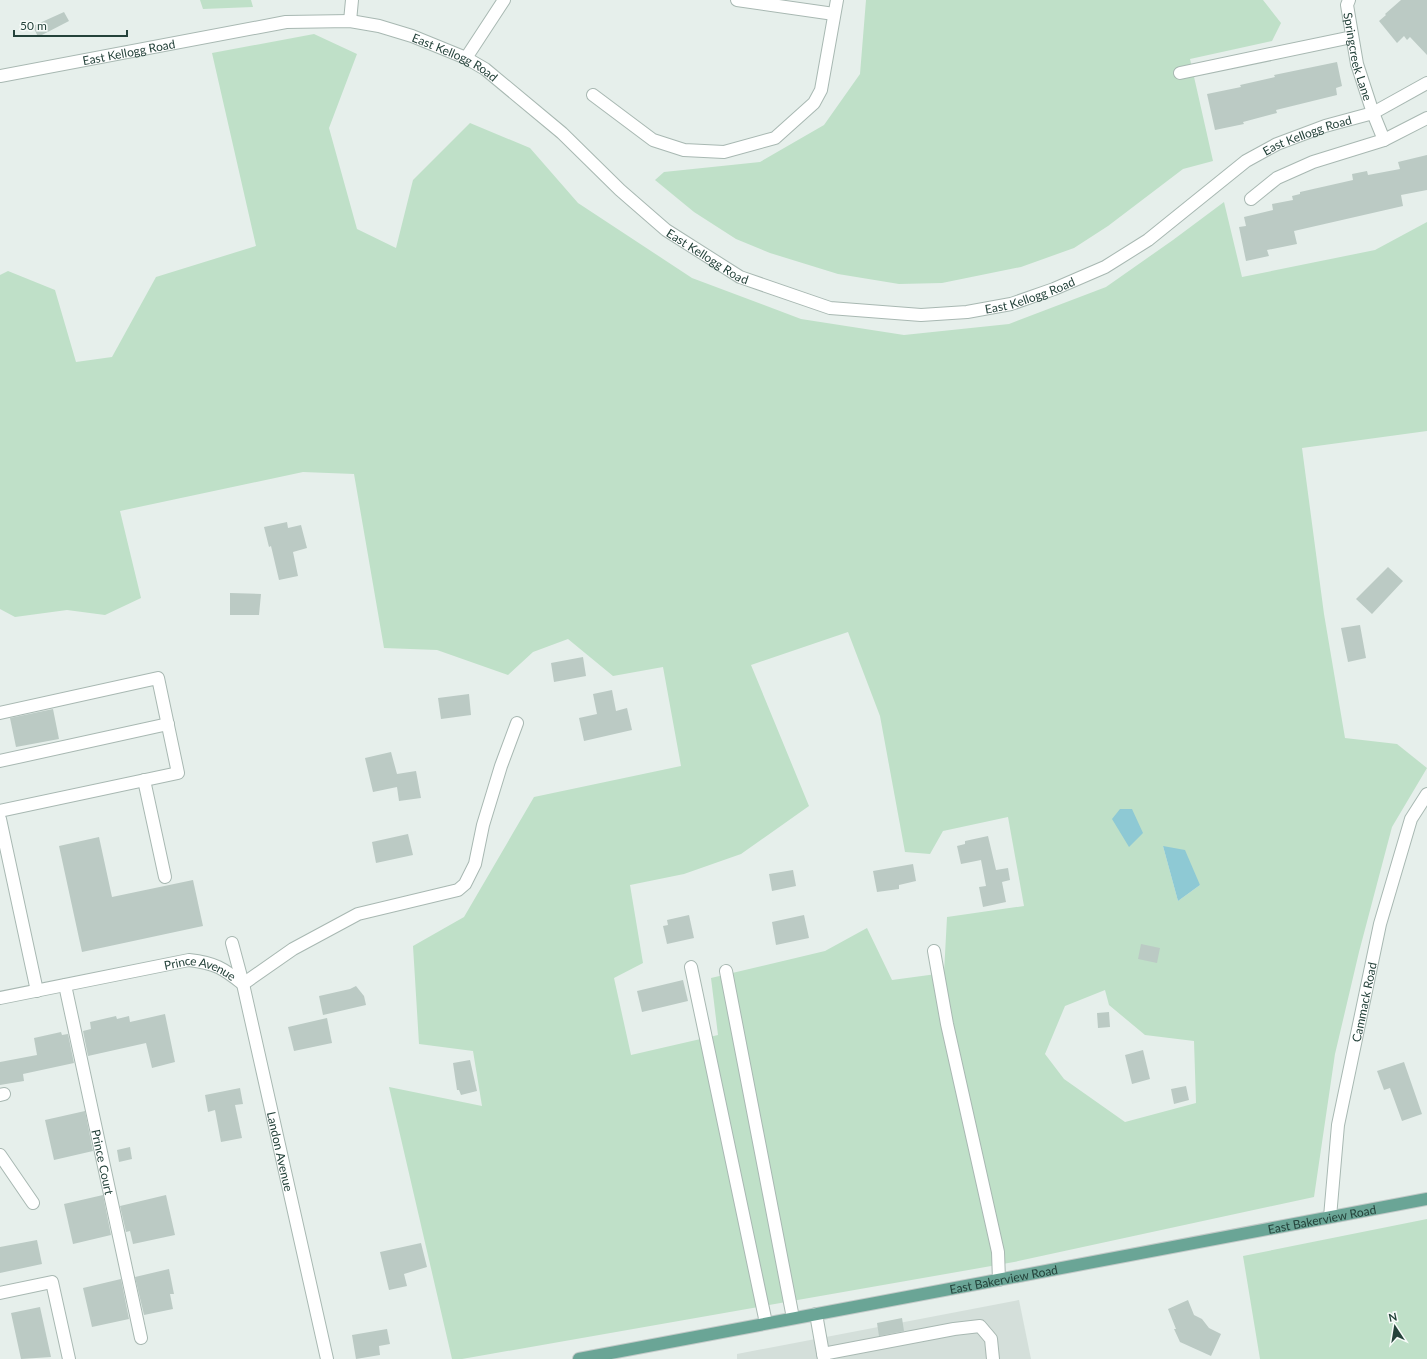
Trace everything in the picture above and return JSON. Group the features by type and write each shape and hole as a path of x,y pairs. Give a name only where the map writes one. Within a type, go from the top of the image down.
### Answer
{"main road":[{"name":"East Bakerview Road","path":"579,1359 1427,1199"}],"street":[{"path":"350,21 352,0"},
{"path":"466,58 504,0"},
{"path":"737,0 834,14"},
{"path":"593,94 653,140 684,150 724,152 775,138 814,103 821,90 837,0"},
{"name":"Springcreek Lane","path":"1349,0 1347,5 1357,64 1372,113 1384,140"},
{"name":"East Kellogg Road","path":"0,76 286,22 350,21 379,26 412,36 466,58 498,79 562,133 620,190 666,230 740,277 830,308 921,315 966,312 1011,304 1054,289 1105,267 1148,240 1246,162 1277,144 1325,126 1372,113 1427,83"},
{"path":"1180,73 1352,37"},
{"path":"1251,199 1278,178 1313,162 1384,140 1427,118"},
{"path":"0,712 158,678 178,773 0,811"},
{"name":"Prince Avenue","path":"0,998 189,960 207,962 225,969 243,984 293,949 358,914 458,890 465,884 474,864 483,825 501,766 517,723"},
{"path":"0,761 168,724"},
{"path":"144,780 165,877"},
{"name":"Cammack Road","path":"1330,1217 1338,1125 1380,924 1411,819 1427,794"},
{"path":"0,819 37,991"},
{"name":"Landon Avenue","path":"232,943 243,984 327,1359"},
{"path":"934,951 947,1024 998,1252 999,1280"},
{"path":"692,967 766,1323"},
{"path":"726,970 794,1318"},
{"name":"Prince Court","path":"65,985 141,1338"},
{"path":"0,1155 33,1203"},
{"path":"0,1293 52,1282 69,1359"},
{"path":"816,1314 823,1357 954,1329 980,1326 991,1340 993,1359"}],"shaded area":[{"path":"1019,1300 1031,1359 737,1359 737,1354"}],"green space":[{"path":"200,0 251,0 253,7 203,9"},
{"path":"866,0 1263,0 1281,23 1272,41 1190,59 1213,161 1183,169 1108,226 1074,248 1021,267 942,283 899,284 838,274 770,253 736,239 694,212 655,180 664,172 760,162 824,125 860,74"},
{"path":"314,34 357,54 329,128 357,229 396,248 413,180 470,123 530,148 578,203 692,278 801,319 904,335 1009,324 1106,287 1224,202 1242,277 1375,250 1427,222 1427,431 1302,448 1324,614 1345,738 1397,744 1427,768 1392,827 1359,952 1335,1054 1314,1197 1014,1262 462,1359 452,1359 389,1087 482,1106 473,1051 419,1044 413,946 464,917 534,797 681,766 663,667 613,676 568,639 533,652 508,675 437,650 384,648 354,474 303,472 120,511 141,598 105,615 67,610 15,617 0,609 0,275 8,271 55,290 76,362 112,357 156,277 256,246 212,53","holes":["848,632 880,716 905,852 930,854 943,831 1008,817 1024,906 947,917 944,973 892,980 867,928 825,951 711,978 718,1035 631,1055 614,978 643,963 630,885 684,874 741,854 809,806 751,665","1163,846 1200,885 1178,901","1105,990 1109,1005 1145,1035 1194,1041 1196,1103 1125,1122 1064,1079 1045,1054 1065,1006"]},
{"path":"1427,1219 1427,1359 1260,1359 1243,1256"}],"water":[{"path":"1120,809 1132,809 1143,833 1129,847 1112,819"},
{"path":"1163,846 1185,850 1200,885 1178,901"}],"building":[{"path":"1401,0 1427,0 1427,55 1410,37 1407,40 1404,36 1397,43 1379,21"},
{"path":"64,12 69,21 38,37 33,26"},
{"path":"1337,62 1342,86 1336,88 1337,95 1276,110 1277,113 1243,122 1244,124 1215,130 1207,94 1241,87 1240,85 1275,77 1274,75"},
{"path":"1427,155 1427,190 1401,195 1403,206 1294,231 1297,244 1267,250 1269,256 1246,261 1239,227 1246,226 1244,217 1273,210 1272,204 1293,200 1292,196 1300,194 1300,192 1353,180 1352,174 1367,171 1368,175 1400,169 1398,162"},
{"path":"287,522 288,528 301,525 307,548 293,552 298,576 279,580 271,546 269,547 264,527"},
{"path":"1388,567 1403,581 1372,614 1356,599"},
{"path":"230,593 261,594 259,615 230,615"},
{"path":"1360,625 1366,658 1348,662 1341,628"},
{"path":"583,657 586,676 554,682 551,663"},
{"path":"612,690 616,711 627,708 632,730 584,741 579,718 597,714 593,694"},
{"path":"469,694 471,715 441,719 438,698"},
{"path":"53,709 59,739 16,747 10,718"},
{"path":"391,752 397,774 416,771 421,798 399,801 397,787 373,792 365,758"},
{"path":"408,834 413,855 376,863 372,842"},
{"path":"988,836 996,870 1008,868 1010,880 1002,882 1006,902 983,907 979,887 986,886 981,860 961,864 957,846 965,844 965,841"},
{"path":"99,837 112,897 193,880 203,926 82,952 59,846"},
{"path":"913,864 916,881 899,885 899,889 877,892 873,871"},
{"path":"793,870 796,886 772,891 769,874"},
{"path":"689,915 694,938 667,944 663,926 668,925 667,920"},
{"path":"804,915 809,938 776,945 772,922"},
{"path":"1141,944 1160,948 1157,963 1138,959"},
{"path":"683,980 688,1001 642,1012 637,991"},
{"path":"356,986 364,996 366,1005 323,1015 319,996 350,989"},
{"path":"1109,1012 1110,1027 1098,1028 1097,1013"},
{"path":"165,1014 175,1062 152,1068 146,1043 88,1056 83,1031 91,1029 90,1022 116,1016 117,1019 129,1016 130,1022"},
{"path":"327,1018 332,1043 294,1051 288,1027"},
{"path":"61,1032 62,1035 68,1034 74,1063 23,1074 24,1081 0,1085 0,1062 37,1055 34,1038"},
{"path":"1143,1050 1150,1079 1132,1084 1125,1055"},
{"path":"470,1060 477,1091 461,1095 459,1090 457,1090 453,1063"},
{"path":"1404,1062 1422,1114 1402,1121 1390,1088 1384,1090 1377,1071"},
{"path":"1186,1086 1189,1100 1174,1104 1171,1089"},
{"path":"240,1088 243,1104 235,1105 242,1138 221,1142 215,1110 208,1112 205,1095"},
{"path":"85,1111 93,1151 54,1160 45,1120"},
{"path":"130,1147 132,1159 119,1162 117,1150"},
{"path":"103,1195 111,1235 73,1244 64,1204"},
{"path":"166,1195 175,1235 133,1244 130,1231 126,1232 120,1206"},
{"path":"37,1240 42,1264 0,1273 0,1247"},
{"path":"421,1243 427,1267 404,1274 407,1286 389,1290 380,1252"},
{"path":"169,1269 174,1294 170,1294 173,1309 144,1315 135,1277"},
{"path":"121,1279 129,1319 92,1327 83,1288"},
{"path":"1188,1300 1194,1315 1202,1319 1209,1328 1221,1334 1211,1356 1180,1342 1174,1329 1176,1329 1168,1309"},
{"path":"40,1307 51,1357 21,1359 11,1313"},
{"path":"902,1318 904,1331 879,1336 877,1323"},
{"path":"387,1329 390,1344 379,1346 380,1355 356,1359 352,1335"}]}
